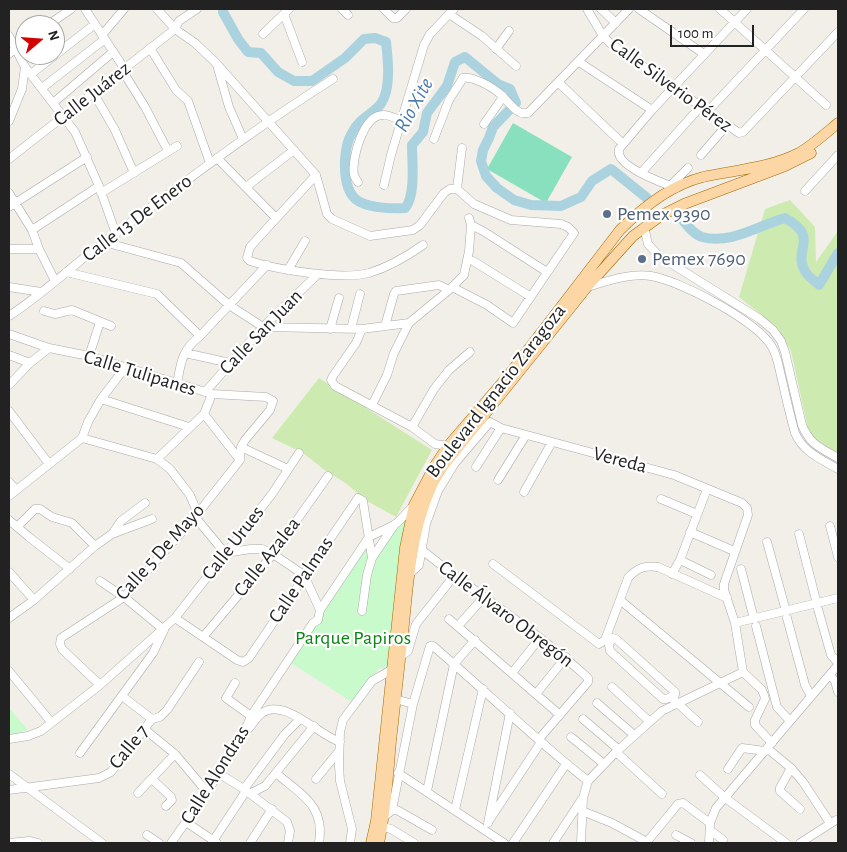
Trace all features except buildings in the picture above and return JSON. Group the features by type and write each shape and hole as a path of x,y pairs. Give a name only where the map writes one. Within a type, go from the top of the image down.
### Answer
{"main road":[{"name":"Boulevard Ignacio Zaragoza","path":"371,843 376,821 405,548 414,505 429,474 448,446 507,377 620,230 644,208 673,187 702,178 768,164 798,153 838,122"},
{"name":"Boulevard Ignacio Zaragoza","path":"379,843 383,822 408,576 418,525 427,496 440,470 587,287 624,245 644,226 684,204 802,159 838,131"},
{"path":"732,171 737,184"}],"street":[{"path":"84,9 113,52 168,151"},
{"path":"42,88 104,37 124,9"},
{"path":"157,9 175,28 195,43 216,63 316,175 328,217 370,236 413,230 420,225 444,193 450,189 457,189 474,204 504,218 562,224 574,233 513,323 487,305 439,284 396,291 385,326"},
{"name":"Calle Juárez","path":"9,159 175,28 179,21 197,9"},
{"path":"342,9 348,16"},
{"path":"384,9 393,18 397,18 406,9"},
{"path":"587,9 603,36"},
{"path":"601,9 616,23"},
{"path":"434,139 449,100 463,78 468,78 489,87 523,114 532,110 629,9"},
{"path":"639,9 704,54"},
{"path":"720,9 826,105"},
{"path":"688,168 673,187 626,164 618,153 623,144 652,110 747,9"},
{"path":"708,111 804,9"},
{"path":"263,34 286,11 302,62"},
{"path":"384,185 424,45 430,34 451,12 516,66"},
{"path":"31,74 95,24"},
{"path":"496,49 509,31"},
{"path":"796,77 838,32"},
{"name":"Calle Silverio Pérez","path":"603,36 610,43 739,134 796,77"},
{"path":"150,48 176,90 188,101 210,163"},
{"path":"54,103 113,52"},
{"path":"579,62 652,110"},
{"path":"216,63 229,107 243,139"},
{"path":"25,67 76,132 116,234"},
{"path":"9,121 22,89 25,67"},
{"name":"Calle 13 De Enero","path":"9,316 27,305 104,242 210,163 268,121 332,79"},
{"path":"559,83 623,144"},
{"path":"93,92 115,130 134,173"},
{"path":"484,124 506,100"},
{"path":"641,173 701,106"},
{"path":"358,182 354,176 354,161 363,130 378,116 383,114 402,121"},
{"path":"701,155 727,125"},
{"path":"32,230 100,190 134,173 177,146"},
{"path":"457,189 462,148"},
{"path":"246,187 294,150"},
{"path":"805,191 838,155"},
{"path":"12,205 87,157"},
{"path":"217,158 276,218"},
{"path":"316,175 250,247 247,258 250,261 288,270 318,274 366,274 402,260 423,245"},
{"path":"9,193 12,205 32,230 55,281"},
{"path":"464,275 469,251 470,222 547,272"},
{"path":"644,226 648,244 658,256 737,304 773,330 781,341 785,352 802,426 807,437 813,444 838,458"},
{"path":"288,270 305,241"},
{"path":"104,242 181,263 229,305 264,327 362,329 409,323"},
{"path":"9,249 39,249"},
{"path":"372,405 409,323 450,289 472,264 530,297"},
{"path":"177,384 183,356 189,345 200,336 267,265"},
{"path":"66,272 157,294 200,336"},
{"name":"Calle San Juan","path":"204,414 209,393 230,363 318,274"},
{"path":"587,287 616,278 651,276 665,280 715,303 754,328 766,338 777,359 794,433 799,443 808,451 838,469"},
{"path":"9,287 41,292"},
{"path":"351,329 360,294"},
{"path":"330,329 339,298"},
{"path":"44,311 55,314 72,310 111,326"},
{"path":"89,356 100,322"},
{"path":"362,329 332,380 335,386 412,427 435,444 448,446"},
{"name":"Calle Tulipanes","path":"9,334 49,348 89,356 209,393 266,397 273,401 270,410 245,440 242,447"},
{"path":"9,385 30,363 49,348"},
{"path":"412,427 434,389 449,370 470,352"},
{"path":"185,353 230,363"},
{"path":"9,355 30,363"},
{"path":"9,496 82,438 88,422 101,399 125,368"},
{"path":"101,399 189,427"},
{"path":"9,411 49,464"},
{"path":"157,459 204,414 240,460"},
{"name":"Vereda","path":"422,550 426,524 438,491 455,463 490,422 501,428 690,480 742,504 747,508 748,515 734,551"},
{"path":"476,467 501,428"},
{"path":"498,480 526,435"},
{"path":"82,438 157,459 170,469 190,495 196,514 226,553 262,549 273,554 304,575 320,610"},
{"path":"524,492 552,442"},
{"path":"240,460 242,447 288,469"},
{"name":"Calle Urues","path":"9,738 28,736 41,731 100,685 164,630 272,494 298,453"},
{"name":"Calle 5 De Mayo","path":"100,685 62,648 60,644 61,638 124,597 240,460"},
{"name":"Calle Azalea","path":"203,637 273,554 328,476"},
{"path":"9,482 16,490"},
{"path":"672,574 680,560 707,489"},
{"name":"Calle Palmas","path":"203,637 243,662 249,658 358,498 363,501 370,537"},
{"path":"661,499 697,514"},
{"path":"112,534 121,521 145,503"},
{"path":"362,611 367,575 372,558 396,524 414,505"},
{"path":"17,527 35,509 40,508 52,517 72,523 96,546"},
{"path":"10,616 34,600 112,534 152,519"},
{"path":"9,520 70,569"},
{"path":"372,558 370,537 396,524"},
{"path":"830,526 838,557"},
{"path":"690,532 734,551 724,584 726,598 735,623 743,672 762,690 765,699 755,720 755,725 768,748 791,768 833,822 800,843"},
{"path":"709,843 712,815 724,797 768,748 838,664 831,655 799,534"},
{"name":"Calle Alondras","path":"171,843 243,735 251,716 314,623 318,620 320,610 370,537"},
{"path":"767,542 805,685 811,696"},
{"path":"408,576 418,566 422,550"},
{"name":"Calle Álvaro Obregón","path":"422,550 454,576 566,657 589,680 560,715"},
{"path":"680,560 711,574"},
{"path":"493,564 599,644 606,646 698,722"},
{"path":"606,646 605,640 628,578 641,567 658,567 726,598"},
{"path":"741,569 777,707 790,721"},
{"path":"9,572 34,600"},
{"path":"400,657 408,651 416,624 454,576"},
{"path":"100,581 124,597 164,630"},
{"path":"458,626 484,597"},
{"path":"735,623 755,622 818,606 838,598"},
{"path":"620,600 749,707"},
{"path":"175,618 203,637"},
{"path":"449,618 560,715 540,740 486,826"},
{"name":"Calle Urues","path":"80,753 153,653 164,630"},
{"path":"512,673 540,638"},
{"path":"581,843 583,798 588,781 617,751 662,711 675,695 675,692 614,638 606,646"},
{"path":"427,792 454,664 475,640"},
{"path":"414,843 391,830 383,822 392,810 412,704 430,646 433,646 566,764 588,781"},
{"path":"536,694 566,657"},
{"name":"Calle 7","path":"28,788 106,776 152,718 160,717 166,710 199,662"},
{"path":"350,843 352,829 340,781 339,751 344,720 372,681 391,670"},
{"path":"9,671 51,722"},
{"path":"671,700 720,683 743,672"},
{"path":"830,675 835,681 838,692"},
{"path":"235,683 226,698 251,716"},
{"path":"612,687 649,721"},
{"path":"455,810 483,689"},
{"path":"122,696 152,718"},
{"path":"395,699 412,704"},
{"path":"597,703 634,735"},
{"path":"243,735 260,714 270,710 283,711 314,726 329,738 340,742"},
{"path":"486,826 510,713"},
{"path":"186,822 215,842 285,734 300,719"},
{"path":"583,719 662,794"},
{"path":"247,791 265,786 277,774 314,726"},
{"path":"143,728 175,754 206,792"},
{"path":"571,737 604,764"},
{"path":"728,769 742,748 768,748"},
{"path":"316,779 339,751"},
{"path":"138,793 175,754"},
{"path":"513,843 566,764"},
{"path":"791,768 780,791 800,809"},
{"path":"218,773 247,791 287,822 290,826 288,843"},
{"path":"398,773 455,810 486,826 504,843"},
{"path":"9,774 102,843"},
{"path":"277,774 316,810 321,825 320,843"},
{"path":"700,775 724,797 786,843"},
{"path":"152,779 171,797 172,800 166,806"},
{"path":"9,790 28,788"},
{"path":"553,843 583,798"},
{"path":"582,811 612,823 646,842 680,802 684,803 723,840"},
{"path":"250,843 272,810"},
{"path":"392,810 397,810 432,830"},
{"path":"147,835 159,843"},
{"path":"676,835 691,843"},
{"path":"9,843 37,842"}],"green space":[{"path":"513,123 572,157 546,203 487,169"},
{"path":"790,200 815,227 816,262 838,231 838,454 814,438 808,429 791,351 778,328 739,297 765,209"},
{"path":"319,378 432,450 396,517 367,501 303,453 272,438"},
{"name":"Parque Papiros","path":"407,516 391,670 379,668 355,704 288,661 370,541 372,557"},
{"path":"9,708 28,730 9,735"}],"waterway":[{"name":"Rio Xite","path":"223,9 238,39 248,52 261,53 278,72 294,81 312,81 345,58 364,39 375,38 386,42 388,73 385,96 377,108 356,127 348,142 346,151 346,181 349,190 360,202 382,208 405,208 411,195 412,187 412,145 423,132 427,113 447,86 455,62 465,57 498,84 510,89 516,103 493,127 483,150 481,161 486,176 497,188 514,200 531,205 561,206 581,197 592,181 611,169 647,198"},
{"name":"Rio Xite","path":"677,213 695,233 702,237 713,239 745,233 785,218 796,225 801,232 804,238 801,256 802,263 807,275 819,285 838,253"}],"place":[{"name":"Pemex 9390","path":"607,214"},
{"name":"Pemex 7690","path":"642,259"}]}
